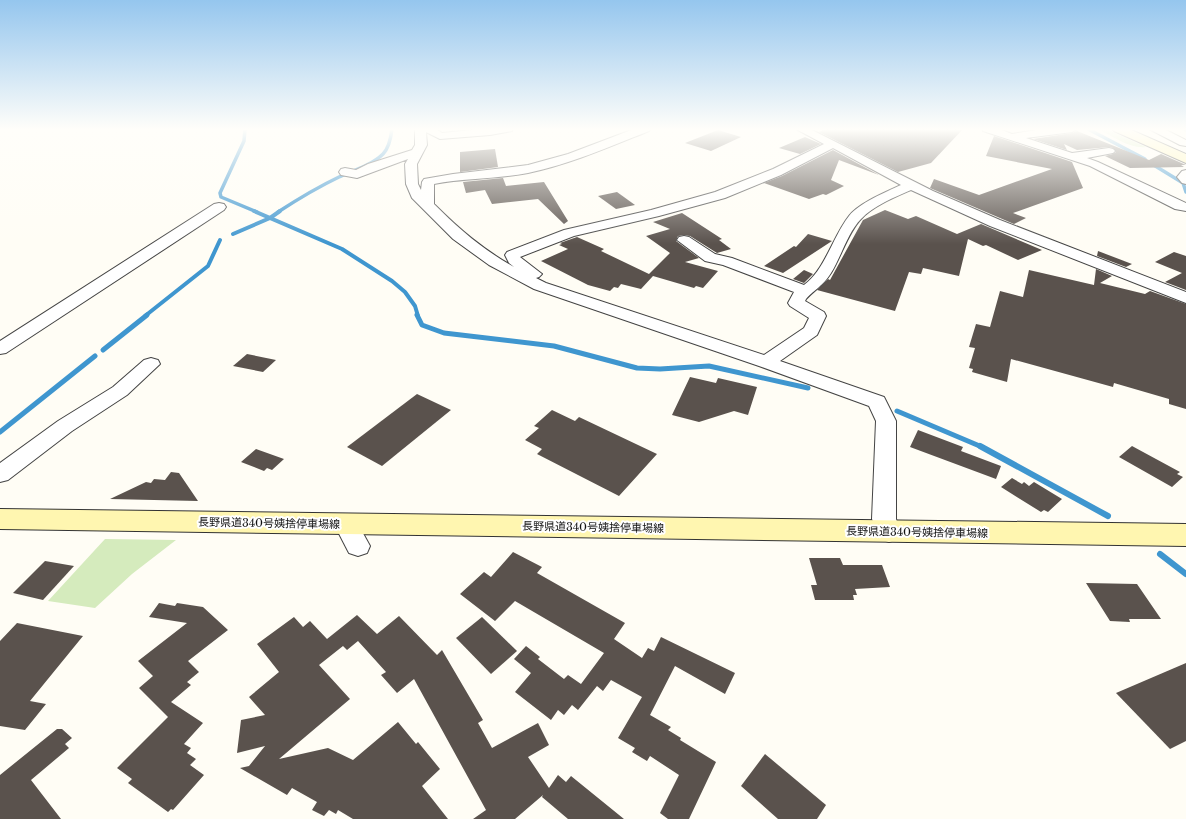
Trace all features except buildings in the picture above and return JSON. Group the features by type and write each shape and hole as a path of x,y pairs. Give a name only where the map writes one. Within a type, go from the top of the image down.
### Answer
{"main road":[{"name":"長野県道340号姨捨停車場線","path":"0,519 352,535 890,532 1186,535"}],"street":[{"path":"351,173 371,167"},
{"path":"411,167 412,184 417,195 458,236 494,262 540,286 766,362 877,402 886,421 884,519 890,532"},
{"path":"427,204 428,182 446,178 533,167"},
{"path":"540,286 543,280 514,260 512,256 569,233 654,213 720,195 787,167"},
{"path":"876,167 910,186 995,223 1186,298"},
{"path":"1101,167 1180,206 1186,207"},
{"path":"1186,174 1183,177 1186,180"},
{"path":"766,362 811,331 818,316 796,303 798,296 816,283 831,261 855,216 899,190 910,186"},
{"path":"0,349 219,207"},
{"path":"684,240 710,258 727,260 805,290"},
{"path":"0,474 65,426 120,391 151,364"}],"green space":[{"path":"105,539 176,540 132,574 95,608 48,601"}],"waterway":[{"path":"232,167 220,193 221,197 257,212"},
{"path":"278,212 323,185 361,167"},
{"path":"1157,167 1183,183 1186,192"},
{"path":"254,211 270,218"},
{"path":"270,218 280,211"},
{"path":"233,234 270,218"},
{"path":"270,218 342,249 392,281 405,292 415,306 418,316"},
{"path":"145,316 208,266 220,240"},
{"path":"103,350 147,315"},
{"path":"417,315 422,325 444,333 554,346 637,368 660,369 709,366 808,388"},
{"path":"0,432 95,356"},
{"path":"897,411 981,447"},
{"path":"981,447 1108,516"},
{"path":"1160,554 1186,574"}]}
